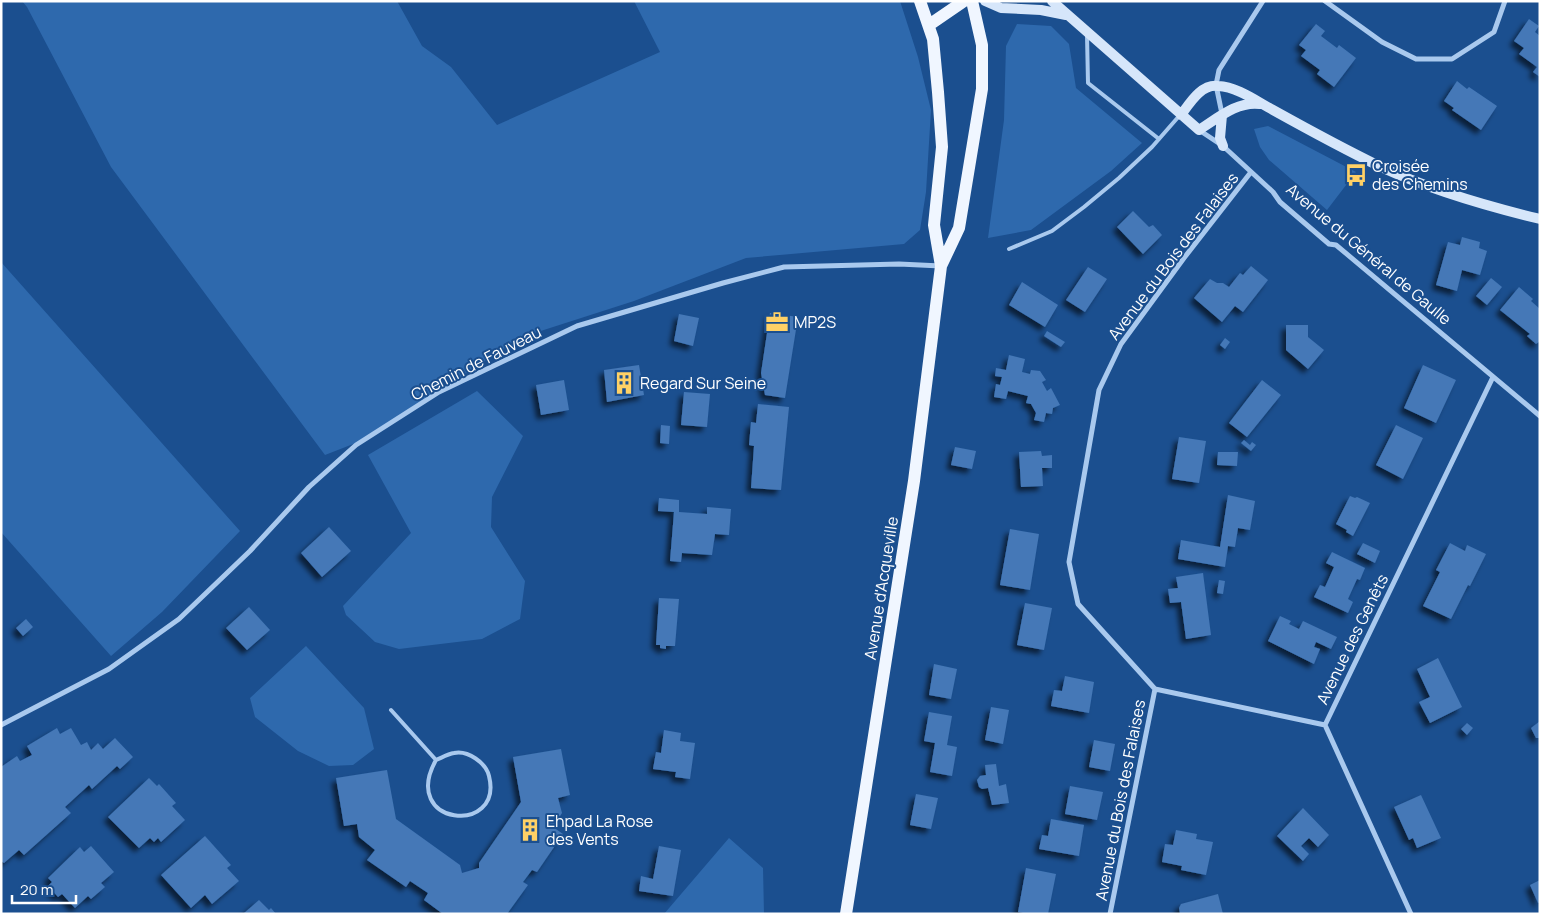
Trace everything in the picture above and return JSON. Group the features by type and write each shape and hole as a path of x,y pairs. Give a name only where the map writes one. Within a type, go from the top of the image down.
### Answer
{"main road":[{"path":"920,1 933,39 942,147 934,225 942,266"},
{"path":"929,25 964,1"},
{"path":"942,266 959,228 982,89 982,45 972,1"},
{"name":"Avenue d'Acqueville","path":"846,914 914,480 942,266"}],"street":[{"name":"Avenue du Général de Gaulle","path":"984,1 1001,8 1041,10 1067,16"},
{"name":"Avenue du Général de Gaulle","path":"1052,1 1198,130 1223,146 1273,192 1280,202 1329,244 1336,245 1540,416"},
{"path":"1223,146 1220,138 1222,115 1216,85 1219,70 1263,1"},
{"path":"1326,1 1382,42 1416,59 1452,59 1494,32 1505,1"},
{"path":"1181,115 1204,89 1216,85 1234,90 1383,168 1429,186 1498,209 1540,219"},
{"path":"1198,130 1222,115 1244,105 1261,104"},
{"name":"Avenue du Bois des Falaises","path":"1110,914 1155,689 1078,604 1069,562 1099,390 1120,344 1251,172"},
{"name":"Chemin de Fauveau","path":"1,726 109,669 179,619 250,551 309,487 356,445 439,392 577,326 784,267 899,264 942,266"},
{"name":"Avenue des Genêts","path":"1411,914 1325,725 1493,377"},
{"path":"1155,689 1325,725"}],"lane":[{"path":"1087,32 1088,83 1159,139"},
{"path":"1009,249 1052,231 1120,178 1181,115"},
{"path":"391,710 436,760"},
{"path":"454,752 475,756 487,770 492,787 487,803 470,816 454,817 439,811 428,794 430,772 436,760 454,752"}],"shaded area":[{"path":"22,1 397,1 422,46 451,67 497,125 660,52 634,1 900,1 918,57 931,110 926,192 920,230 904,244 746,258 634,301 522,337 366,439 325,455 111,167 27,7"},
{"path":"1017,24 1051,26 1069,44 1076,88 1142,143 1111,171 1031,230 988,238 1004,120 1006,46"},
{"path":"1268,126 1356,172 1327,210 1269,160 1260,147 1254,129"},
{"path":"1,262 240,531 162,612 111,656 1,532"},
{"path":"477,391 523,436 492,497 491,527 525,581 520,619 482,639 399,649 375,642 346,615 343,606 411,533 368,455"},
{"path":"306,646 364,708 374,749 353,765 329,766 298,751 255,717 250,698"},
{"path":"729,838 763,868 764,914 664,914"}],"building":[{"path":"1529,19 1539,26 1535,32 1540,36 1540,77 1533,72 1537,67 1519,54 1524,48 1514,41"},
{"path":"1316,24 1325,31 1321,36 1337,48 1339,45 1356,58 1334,87 1317,74 1320,70 1301,56 1306,50 1299,45"},
{"path":"1457,81 1497,106 1481,130 1452,110 1454,108 1444,101"},
{"path":"1133,211 1149,227 1153,225 1162,235 1143,254 1117,227"},
{"path":"1462,237 1480,242 1479,248 1487,251 1480,275 1462,270 1457,291 1436,285 1448,242 1460,245"},
{"path":"1251,266 1268,280 1243,312 1235,306 1222,322 1194,298 1210,279 1229,287 1240,273 1243,275"},
{"path":"1088,267 1107,279 1085,312 1066,300"},
{"path":"1491,278 1502,287 1487,305 1476,296"},
{"path":"1022,282 1058,305 1045,327 1009,305"},
{"path":"1519,287 1533,299 1531,301 1540,309 1540,343 1536,344 1527,336 1530,334 1500,310"},
{"path":"770,313 798,317 785,398 765,395 761,373"},
{"path":"679,314 699,318 693,346 674,341"},
{"path":"1286,325 1308,325 1308,337 1324,350 1308,369 1286,350"},
{"path":"1047,331 1065,342 1061,347 1044,336"},
{"path":"1225,338 1230,342 1225,349 1220,345"},
{"path":"1009,355 1025,359 1022,372 1030,374 1031,370 1040,371 1046,380 1042,382 1047,391 1051,388 1060,405 1053,408 1052,414 1046,413 1044,422 1034,420 1036,413 1031,404 1026,403 1028,396 1008,391 1006,399 994,397 996,384 1000,385 1002,377 995,376 996,368 1006,370"},
{"name":"Regard Sur Seine","path":"639,365 644,395 607,402 604,370"},
{"path":"1423,365 1456,380 1436,423 1404,408"},
{"path":"564,380 569,410 541,415 536,385"},
{"path":"1262,380 1281,395 1247,437 1229,423"},
{"path":"684,392 710,394 707,427 681,425"},
{"path":"758,404 789,407 781,490 751,488 754,446 749,445 751,422 756,423"},
{"path":"661,425 670,426 669,444 660,443"},
{"path":"1396,425 1423,438 1403,479 1376,465"},
{"path":"1179,437 1206,441 1199,483 1172,479"},
{"path":"1244,440 1250,445 1252,442 1256,445 1251,451 1241,443"},
{"path":"955,447 976,451 972,469 951,465"},
{"path":"1041,451 1042,456 1052,455 1052,468 1042,468 1043,486 1021,487 1019,452"},
{"path":"1218,452 1238,452 1237,466 1217,465"},
{"path":"1228,495 1255,501 1250,530 1238,528 1235,547 1228,546 1225,567 1178,559 1181,540 1220,547"},
{"path":"1350,496 1370,503 1353,536 1336,524"},
{"path":"659,498 679,500 679,512 707,514 707,507 731,509 729,535 715,534 712,555 682,553 681,562 670,561 674,512 658,511"},
{"path":"329,527 351,551 322,577 301,553"},
{"path":"1010,529 1039,534 1030,590 1000,585"},
{"path":"1363,543 1380,551 1375,563 1357,554"},
{"path":"1450,543 1465,551 1467,545 1486,554 1451,619 1423,606 1440,572 1436,570"},
{"path":"1332,552 1365,568 1360,580 1357,579 1348,599 1353,602 1348,613 1314,597 1320,585 1325,587 1334,567 1326,563"},
{"path":"1203,573 1211,635 1186,639 1181,602 1170,603 1168,589 1178,588 1176,577"},
{"path":"1219,580 1225,581 1223,594 1217,593"},
{"path":"659,598 679,599 675,646 666,646 666,649 656,645"},
{"path":"1025,603 1052,608 1044,650 1017,645"},
{"path":"249,607 270,630 247,650 226,628"},
{"path":"1280,616 1291,621 1289,624 1299,629 1303,621 1337,637 1331,649 1316,642 1314,647 1320,649 1314,664 1268,641"},
{"path":"26,619 33,627 23,636 16,628"},
{"path":"1438,658 1462,707 1430,723 1419,702 1430,697 1417,669"},
{"path":"934,664 957,669 951,699 929,695"},
{"path":"1065,676 1094,682 1089,713 1051,706 1054,690 1062,691"},
{"path":"991,707 1009,710 1003,744 985,740"},
{"path":"929,712 952,716 947,745 957,747 952,776 930,772 935,743 924,741"},
{"path":"1540,721 1540,738 1536,738 1531,728"},
{"path":"1467,723 1473,728 1467,735 1461,729"},
{"path":"57,728 60,734 71,728 81,745 87,742 91,750 98,743 103,749 115,738 133,757 120,769 117,766 92,789 89,785 65,807 71,813 24,855 19,850 4,863 1,861 1,767 17,756 20,761 32,755 27,746"},
{"path":"664,730 681,733 680,741 695,743 690,779 675,777 676,772 653,769 656,752 661,753"},
{"path":"1094,740 1115,744 1110,771 1089,767"},
{"name":"Ehpad La Rose des Vents","path":"561,749 570,795 558,798 562,813 553,827 563,834 537,872 532,870 523,882 528,885 507,914 443,914 424,900 428,893 410,881 406,887 367,860 375,850 359,837 357,824 344,826 336,778 387,770 396,819 460,865 462,873 479,868 479,863 521,802 513,757"},
{"path":"996,764 999,786 1006,784 1009,803 992,805 988,788 982,789 979,787 977,780 980,776 986,775 985,765"},
{"path":"149,778 157,786 159,784 176,803 172,806 185,820 161,842 158,838 154,842 150,838 139,848 108,817"},
{"path":"1070,786 1103,792 1097,820 1065,814"},
{"path":"916,794 938,798 931,829 910,825"},
{"path":"1421,795 1441,838 1417,848 1413,838 1409,840 1394,807"},
{"path":"1303,808 1329,835 1318,847 1309,838 1301,846 1309,854 1303,861 1277,836"},
{"path":"1051,819 1084,825 1079,856 1039,849 1042,835 1048,836"},
{"path":"1176,830 1197,834 1196,839 1213,842 1206,875 1181,870 1182,866 1162,862 1165,844 1173,845"},
{"path":"205,836 231,865 227,868 239,881 212,904 205,895 191,908 161,875"},
{"path":"91,846 114,872 101,883 105,887 91,899 88,896 75,908 62,894 58,897 48,886 52,882 48,878 80,847 84,852"},
{"path":"659,846 681,850 673,896 639,891 641,876 653,879"},
{"path":"1026,868 1056,874 1048,914 1018,912"},
{"path":"1540,880 1540,902 1538,903 1530,885"},
{"path":"1218,894 1223,914 1180,914 1179,908 1181,904"},
{"path":"259,900 269,910 271,908 276,914 243,914"}],"place":[{"name":"Croisée des Chemins","path":"1356,175"},
{"name":"MP2S","path":"777,322"},
{"name":"Regard Sur Seine","path":"624,383"},
{"name":"Ehpad La Rose des Vents","path":"530,830"}]}
